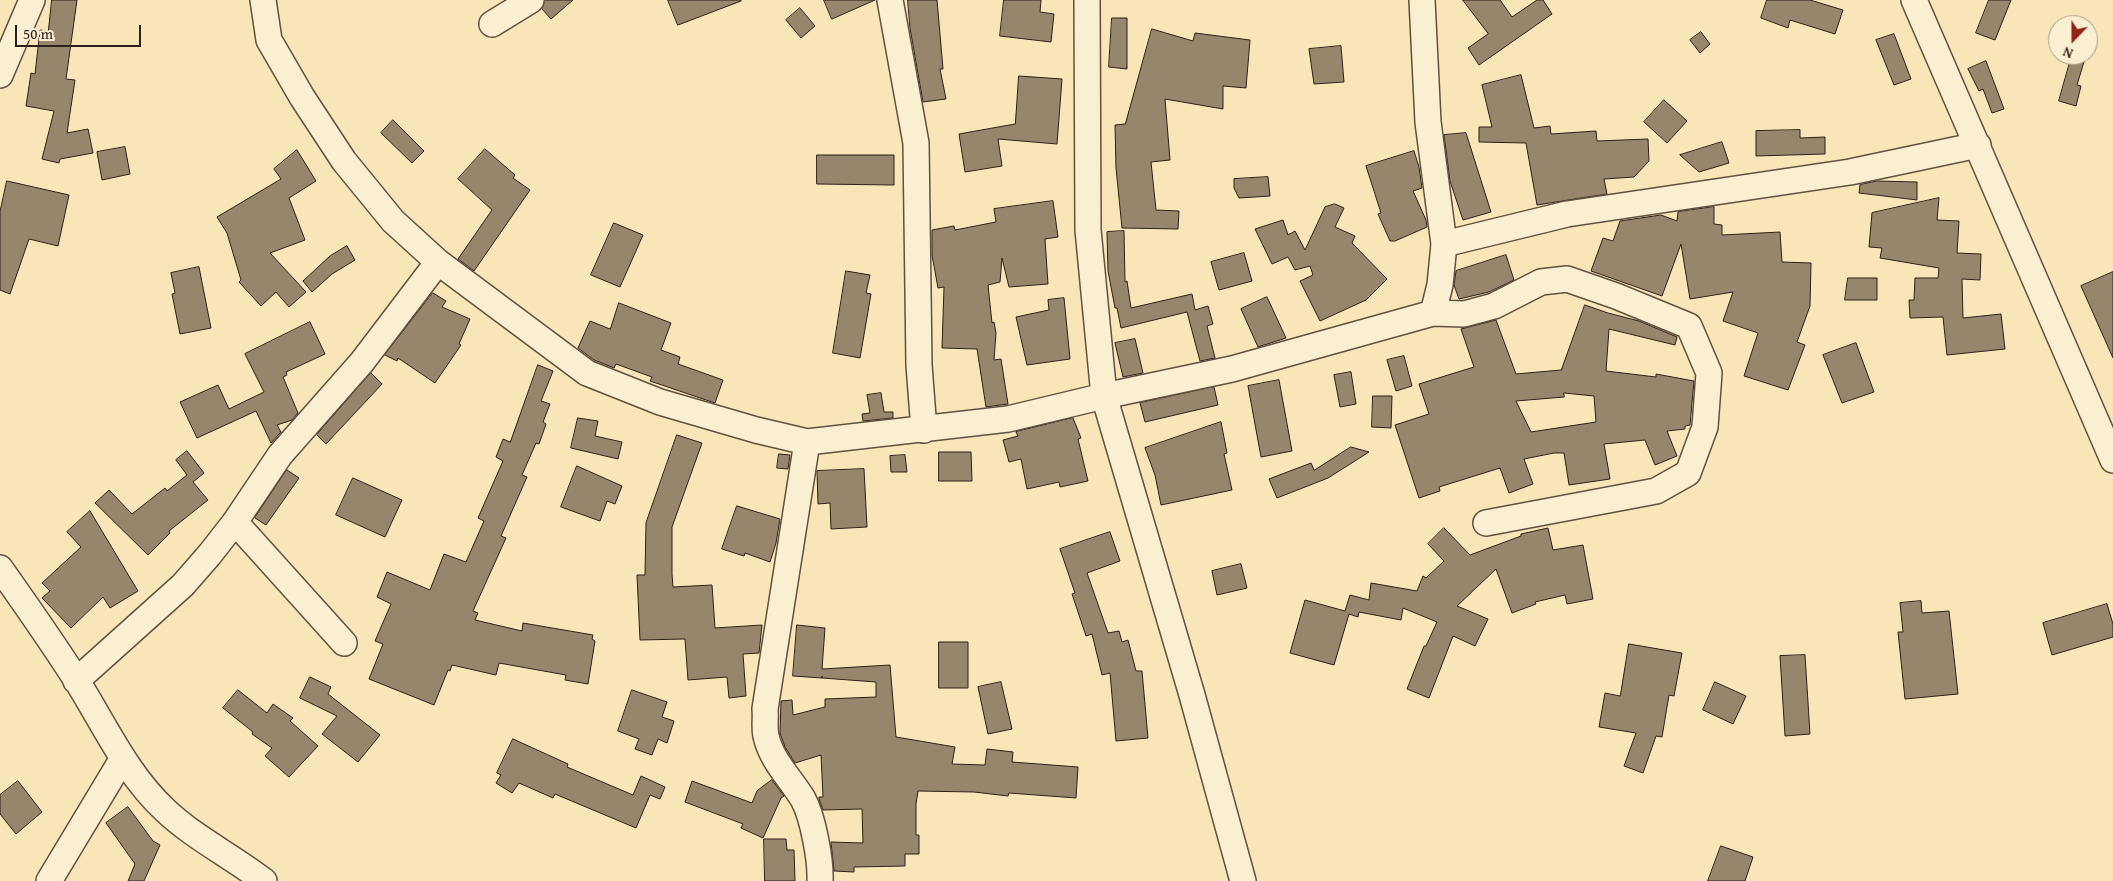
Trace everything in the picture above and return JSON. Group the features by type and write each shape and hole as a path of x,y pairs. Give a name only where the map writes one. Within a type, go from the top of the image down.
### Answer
{"street":[{"path":"0,75 32,0"},
{"path":"263,0 269,40 302,97 344,161 394,221 438,262 587,373 660,402 807,442 1008,419 1232,368 1433,312 1464,314 1494,306 1541,282 1567,279 1616,296 1689,326 1709,373 1705,427 1688,473 1656,491 1486,523"},
{"path":"492,24 531,0"},
{"path":"890,0 916,143 918,365 924,430"},
{"path":"1087,0 1088,230 1104,396 1189,686 1243,881"},
{"path":"1422,0 1428,122 1444,244 1440,285 1433,312"},
{"path":"1914,0 2113,460"},
{"path":"1444,244 1567,214 1850,172 1978,145"},
{"path":"76,680 183,585 235,522 280,455 362,362 438,262"},
{"path":"807,442 765,710 766,736 778,763 804,800 813,832 820,870 820,881"},
{"path":"235,522 344,643"},
{"path":"0,568 76,680 145,790 165,811 239,861 264,881"},
{"path":"49,881 124,758"}],"building":[{"path":"52,0 77,0 66,79 75,80 67,133 88,129 93,153 60,159 59,163 42,159 54,111 26,106 31,73 35,74 40,30 48,31"},
{"path":"545,0 573,0 551,19 542,9"},
{"path":"668,0 741,0 741,1 678,25"},
{"path":"824,0 875,0 832,19"},
{"path":"908,0 937,0 943,69 940,69 946,99 923,102 910,28"},
{"path":"1004,0 1041,0 1040,12 1054,14 1051,42 1000,36"},
{"path":"1463,0 1500,0 1512,17 1537,0 1543,0 1552,14 1479,65 1468,48 1488,34"},
{"path":"1767,0 1810,0 1843,10 1835,34 1790,20 1788,28 1761,18"},
{"path":"1989,0 2011,0 1995,40 1976,33"},
{"path":"800,8 815,26 801,38 786,20"},
{"path":"1112,18 1127,18 1127,69 1109,67"},
{"path":"1152,29 1193,41 1195,33 1250,40 1246,88 1223,86 1223,109 1165,99 1170,160 1151,162 1156,210 1179,211 1178,229 1122,228 1116,168 1115,125 1125,124"},
{"path":"1701,32 1710,44 1700,53 1690,40"},
{"path":"1894,34 1911,79 1894,85 1876,40"},
{"path":"1341,46 1344,82 1314,84 1309,49"},
{"path":"1986,61 2004,109 1992,113 1983,89 1979,91 1968,69"},
{"path":"2069,65 2083,65 2077,85 2081,86 2076,106 2059,101"},
{"path":"1521,75 1534,128 1550,126 1551,134 1596,131 1597,141 1648,139 1649,161 1634,177 1604,179 1607,194 1537,205 1526,143 1479,142 1479,127 1492,127 1482,85"},
{"path":"1019,76 1062,79 1057,144 998,139 1002,166 965,172 959,134 1015,124"},
{"path":"1664,100 1687,121 1667,143 1644,122"},
{"path":"393,120 424,151 412,163 381,133"},
{"path":"1800,130 1800,138 1825,137 1825,154 1756,156 1756,131"},
{"path":"1466,133 1491,212 1463,220 1450,181 1444,135"},
{"path":"1722,142 1729,163 1699,172 1680,155"},
{"path":"125,147 130,174 102,180 97,152"},
{"path":"485,149 515,175 513,178 530,190 474,271 458,259 492,210 458,179"},
{"path":"297,150 316,181 289,198 305,240 270,253 306,292 289,307 276,292 261,306 239,282 241,280 227,233 217,217 281,179 274,169"},
{"path":"1414,151 1419,167 1422,188 1413,191 1426,220 1427,227 1395,241 1390,241 1378,214 1381,213 1366,166"},
{"path":"817,155 894,155 894,185 817,184"},
{"path":"1268,177 1270,196 1239,198 1234,188 1234,179"},
{"path":"7,181 69,195 58,246 29,239 10,294 0,290 0,212"},
{"path":"1877,181 1917,182 1917,200 1859,193 1860,185"},
{"path":"1939,198 1937,220 1959,221 1957,253 1981,254 1980,280 1962,279 1963,318 2001,314 2005,349 1947,355 1943,317 1910,318 1909,300 1914,300 1915,278 1938,278 1939,268 1880,258 1882,248 1869,247 1872,213"},
{"path":"1053,201 1058,237 1045,239 1048,284 1009,287 1002,258 1000,282 988,285 992,323 994,322 996,333 994,360 1001,359 1008,404 986,407 977,349 942,348 944,287 938,288 932,255 932,230 954,226 955,230 996,222 994,209"},
{"path":"1335,204 1344,208 1335,227 1355,236 1352,243 1387,279 1366,300 1320,321 1300,281 1313,275 1310,266 1295,270 1288,257 1272,264 1255,229 1283,220 1288,235 1295,231 1305,250 1325,207"},
{"path":"1714,207 1714,224 1722,225 1722,235 1780,232 1782,262 1811,263 1810,306 1797,342 1805,345 1788,390 1744,376 1758,333 1723,321 1733,292 1690,299 1681,244 1662,296 1591,271 1603,238 1613,241 1620,221 1661,215 1677,221 1678,212"},
{"path":"614,223 643,235 620,287 591,275"},
{"path":"1124,231 1125,282 1127,281 1131,308 1192,294 1195,310 1208,306 1213,324 1207,326 1215,358 1200,361 1187,312 1121,328 1108,271 1107,232"},
{"path":"347,246 355,260 332,274 312,292 303,281 330,256"},
{"path":"1244,253 1252,281 1219,290 1211,262"},
{"path":"1506,255 1514,280 1489,292 1459,299 1454,285 1456,271"},
{"path":"199,267 211,328 180,334 172,294 175,293 171,273"},
{"path":"846,271 870,275 866,293 871,294 860,358 833,353"},
{"path":"2113,272 2113,358 2081,286"},
{"path":"1848,278 1877,278 1877,300 1845,300"},
{"path":"433,293 446,301 442,307 470,319 459,344 461,345 435,383 398,358 397,361 385,355"},
{"path":"1267,297 1286,338 1258,347 1241,309"},
{"path":"1064,298 1070,359 1027,365 1016,317 1049,310 1048,300"},
{"path":"619,303 671,323 661,350 680,357 678,364 723,380 715,403 650,381 652,377 616,364 614,368 594,360 578,348 590,321 610,329"},
{"path":"1585,305 1639,321 1677,337 1675,345 1609,329 1606,371 1656,377 1656,374 1694,381 1690,425 1685,426 1685,429 1667,431 1677,456 1655,465 1645,440 1604,444 1610,479 1569,485 1564,453 1554,453 1524,459 1533,484 1509,493 1500,468 1439,487 1440,491 1419,498 1395,425 1429,414 1419,384 1474,367 1461,329 1496,320 1516,374 1561,370","holes":["1564,393 1594,396 1596,422 1531,432 1516,401 1564,397"]},
{"path":"310,322 325,354 286,372 287,375 283,377 298,413 292,420 277,425 281,432 271,443 256,411 197,438 180,402 218,385 229,409 264,392 245,354"},
{"path":"1135,339 1143,373 1123,377 1115,343"},
{"path":"1856,343 1874,392 1842,403 1823,355"},
{"path":"1404,356 1412,386 1396,391 1387,360"},
{"path":"538,365 553,371 541,401 550,404 543,422 546,424 539,444 536,443 522,475 527,477 501,536 506,538 473,611 478,613 475,620 522,631 523,623 593,635 592,639 595,641 588,684 565,680 566,675 499,663 496,675 452,665 450,671 448,670 434,705 369,679 383,644 375,641 391,604 377,597 387,572 430,590 444,554 466,562 484,521 478,518 503,461 496,457 503,439 510,442"},
{"path":"1351,372 1356,404 1340,407 1334,375"},
{"path":"371,373 382,384 326,444 317,435"},
{"path":"1279,380 1292,451 1261,457 1248,386"},
{"path":"1214,387 1218,405 1145,422 1140,403"},
{"path":"881,393 884,412 893,412 893,418 863,421 862,414 870,413 867,395"},
{"path":"1373,396 1392,396 1391,428 1372,427"},
{"path":"578,418 598,421 595,436 622,442 618,459 571,448"},
{"path":"1073,418 1081,438 1078,439 1088,481 1060,487 1059,482 1027,489 1021,459 1009,462 1003,440 1018,436 1016,432"},
{"path":"1221,422 1227,453 1224,454 1232,490 1161,505 1155,475 1145,448"},
{"path":"677,435 702,443 672,527 673,587 712,585 715,628 762,625 759,653 743,654 746,696 729,698 727,677 688,680 685,639 640,640 637,575 645,575 646,523"},
{"path":"1351,447 1369,452 1328,478 1277,498 1269,479 1311,463 1314,470"},
{"path":"187,451 204,473 193,482 208,500 169,531 170,533 148,555 95,503 109,490 132,514 165,488 167,491 187,475 176,460"},
{"path":"939,452 971,452 972,481 939,481"},
{"path":"779,454 790,455 788,469 777,468"},
{"path":"905,455 907,472 891,472 890,456"},
{"path":"577,466 622,486 615,504 607,501 600,521 561,507"},
{"path":"864,469 867,527 831,529 830,503 818,504 817,471"},
{"path":"287,470 299,478 266,525 255,518"},
{"path":"353,478 402,500 385,537 336,515"},
{"path":"737,506 780,519 776,543 770,562 745,553 744,556 722,549"},
{"path":"90,511 138,591 110,608 103,597 71,628 42,598 50,591 42,583 81,547 67,532"},
{"path":"1444,528 1470,555 1521,536 1521,534 1548,528 1553,550 1583,545 1593,599 1567,604 1565,595 1535,602 1536,604 1512,613 1496,569 1457,606 1488,619 1475,646 1453,636 1429,698 1407,689 1424,646 1426,646 1437,622 1403,608 1401,620 1359,612 1358,617 1349,614 1334,665 1290,653 1305,600 1345,611 1350,595 1369,600 1371,583 1417,591 1423,576 1426,578 1444,561 1428,544"},
{"path":"1110,532 1120,561 1087,573 1108,633 1119,631 1122,642 1128,640 1136,671 1142,671 1148,738 1116,741 1110,673 1102,675 1092,634 1086,636 1072,594 1075,593 1060,549"},
{"path":"1241,564 1247,588 1217,595 1212,571"},
{"path":"1921,601 1922,613 1949,611 1958,694 1905,699 1898,632 1903,632 1900,603"},
{"path":"2107,604 2113,624 2113,637 2052,655 2043,623"},
{"path":"797,625 825,628 822,669 890,665 896,737 955,747 952,764 985,765 987,749 1013,752 1012,762 1078,767 1076,798 1009,793 1008,796 974,792 918,791 916,835 919,835 919,854 905,854 905,866 854,867 854,872 834,871 831,842 863,843 862,809 823,810 819,799 819,797 823,797 821,755 795,763 785,747 780,733 781,701 792,700 793,715 825,707 825,699 876,697 876,682 793,676"},
{"path":"939,642 968,642 968,688 939,688"},
{"path":"1629,644 1682,653 1674,696 1669,695 1662,737 1656,736 1643,773 1624,766 1636,733 1599,727 1605,693 1620,696"},
{"path":"1805,655 1810,734 1785,736 1780,656"},
{"path":"310,677 331,687 328,694 380,735 358,762 322,734 337,716 300,698"},
{"path":"1001,682 1012,729 988,734 978,687"},
{"path":"1715,682 1746,696 1733,724 1703,710"},
{"path":"238,690 267,713 273,704 293,718 290,721 318,746 289,777 265,756 272,748 252,734 253,732 223,708"},
{"path":"632,690 667,702 662,717 674,721 667,743 658,739 652,755 635,749 639,739 618,731"},
{"path":"513,739 568,764 567,767 633,795 641,776 665,787 660,799 650,795 636,828 555,794 553,798 519,783 512,793 496,783 501,775 497,773"},
{"path":"772,780 784,796 781,798 763,838 741,828 743,824 685,802 692,781 752,803 757,791"},
{"path":"18,781 42,812 16,834 0,814 0,795"},
{"path":"128,807 153,841 160,845 144,881 128,881 135,864 106,823"},
{"path":"764,839 786,839 787,850 794,850 795,881 765,881"},
{"path":"1721,846 1753,857 1745,881 1708,881"}]}
